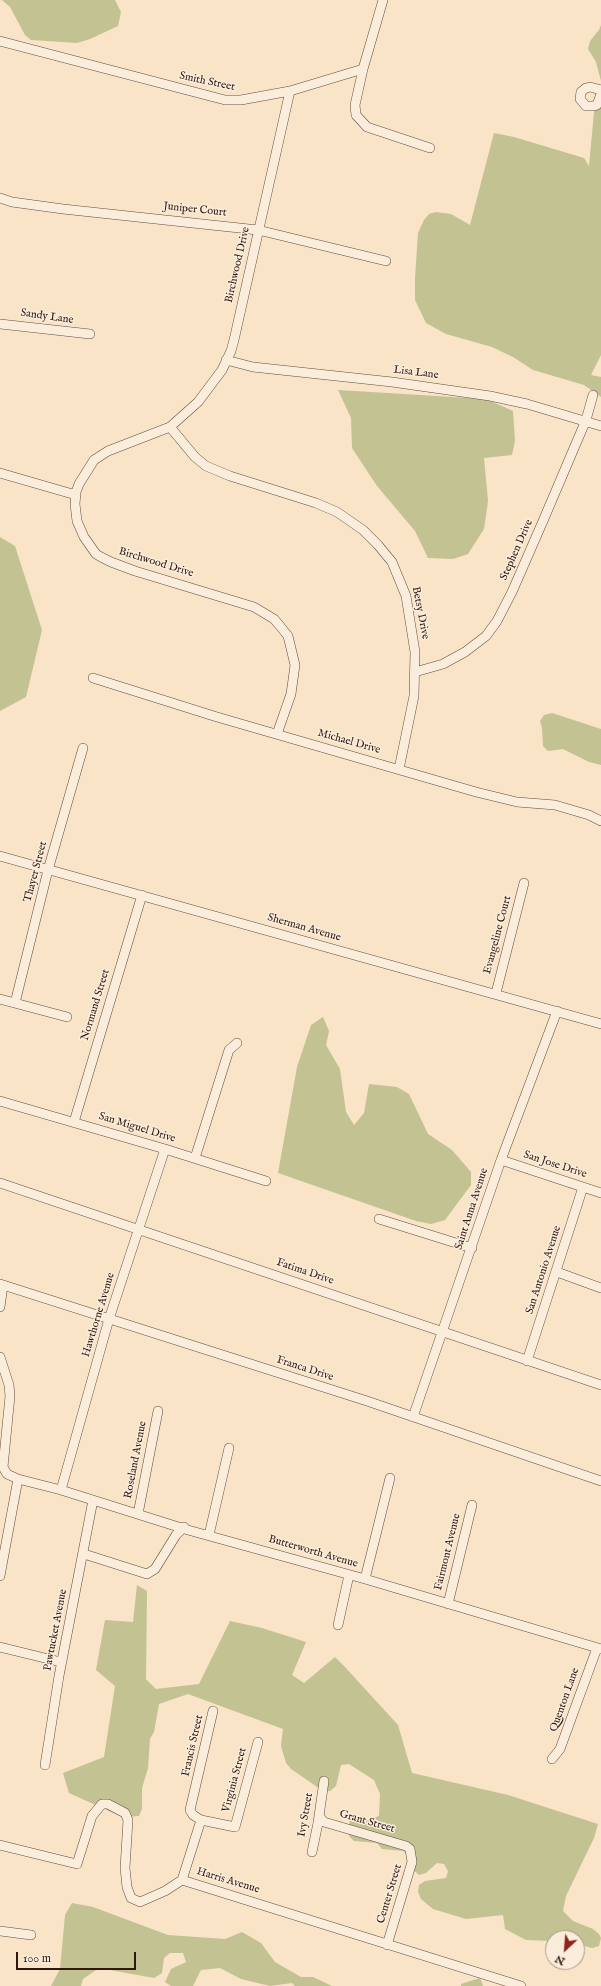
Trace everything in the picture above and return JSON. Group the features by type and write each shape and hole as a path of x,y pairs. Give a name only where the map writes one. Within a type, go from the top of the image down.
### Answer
{"street":[{"path":"383,0 363,69 355,104 356,115 367,127 430,148"},
{"name":"Smith Street","path":"0,41 225,100 241,100 290,91 363,69"},
{"path":"601,90 590,87 586,88 581,92 580,99 586,106 594,106 597,104 601,94"},
{"name":"Birchwood Drive","path":"277,734 291,694 296,666 288,636 280,626 274,620 254,607 135,571 111,562 96,554 84,537 77,521 76,495 82,478 94,460 121,445 170,427 198,402 222,370 232,345 290,91"},
{"name":"Juniper Court","path":"0,198 33,206 258,230 386,260"},
{"name":"Sandy Lane","path":"0,324 90,334"},
{"name":"Lisa Lane","path":"226,360 253,367 392,382 490,396 527,404 586,420 601,426"},
{"name":"Stephen Drive","path":"415,672 443,664 465,652 486,636 497,621 518,578 586,420 592,395"},
{"name":"Betsy Drive","path":"170,427 195,457 206,466 230,476 309,500 330,509 355,524 378,545 392,562 406,596 413,635 415,672 410,721 399,769"},
{"path":"0,473 76,495"},
{"name":"Michael Drive","path":"92,678 277,734 497,797 571,809 601,821"},
{"name":"Thayer Street","path":"15,1003 48,870 83,748"},
{"name":"Sherman Avenue","path":"0,856 142,894 496,993 601,1024"},
{"name":"Evangeline Court","path":"496,993 524,883"},
{"name":"Normand Street","path":"74,1122 142,894"},
{"path":"0,999 67,1017"},
{"name":"Saint Anna Avenue","path":"413,1417 501,1160 557,1011"},
{"path":"195,1158 228,1050 237,1043"},
{"name":"San Miguel Drive","path":"0,1101 195,1158 266,1181"},
{"name":"Hawthorne Avenue","path":"61,1490 109,1320 165,1149"},
{"name":"San Jose Drive","path":"501,1160 601,1193"},
{"name":"Fatima Drive","path":"0,1183 601,1385"},
{"name":"San Antonio Avenue","path":"527,1361 583,1187"},
{"path":"379,1220 472,1248"},
{"path":"556,1272 601,1288"},
{"path":"0,1308 2,1285"},
{"name":"Franca Drive","path":"2,1285 413,1417 601,1481"},
{"path":"0,1357 9,1385 10,1396 3,1467 7,1474 18,1479 0,1576"},
{"name":"Roseland Avenue","path":"138,1514 158,1411"},
{"path":"209,1535 229,1448"},
{"path":"364,1579 390,1478"},
{"name":"Butterworth Avenue","path":"18,1479 61,1490 184,1528 364,1579 599,1649"},
{"name":"Pawtucket Avenue","path":"44,1765 61,1662 84,1554 93,1500"},
{"name":"Fairmont Avenue","path":"448,1604 472,1505"},
{"path":"84,1554 147,1574 152,1570 184,1528"},
{"path":"338,1625 349,1575"},
{"path":"0,1648 61,1662"},
{"name":"Quenton Lane","path":"552,1759 560,1749 599,1649"},
{"name":"Francis Street","path":"201,1820 193,1815 190,1810 213,1711"},
{"name":"Virginia Street","path":"201,1820 235,1827 258,1742"},
{"name":"Ivy Street","path":"312,1852 324,1781"},
{"name":"Harris Avenue","path":"0,1845 77,1864 92,1816 102,1804 108,1804 125,1813 128,1820 125,1868 127,1887 131,1898 140,1902 165,1891 182,1880 520,1986"},
{"name":"Grant Street","path":"319,1816 324,1822 406,1846 410,1849"},
{"path":"182,1880 201,1820"},
{"name":"Center Street","path":"387,1945 412,1862 410,1849"},
{"path":"0,1931 30,1935"}],"green space":[{"path":"2,0 115,0 121,12 118,26 90,39 77,43 31,40 25,35 10,7"},
{"path":"601,25 601,81 596,62 588,49 590,41"},
{"path":"601,87 601,355 591,375 601,377 601,397 584,385 533,370 513,357 492,347 446,334 426,323 415,300 415,278 418,233 424,220 429,214 436,212 451,214 470,225 494,133 514,137 584,158 589,166 594,112"},
{"path":"338,390 486,399 513,411 515,441 512,455 484,458 488,501 484,529 468,554 453,559 428,558 415,531 377,486 352,448 351,418"},
{"path":"0,537 15,546 42,630 26,697 0,711"},
{"path":"552,713 601,729 601,765 589,762 563,749 548,751 543,746 540,721 544,715"},
{"path":"323,1017 329,1031 326,1045 340,1069 346,1112 354,1125 364,1113 369,1084 397,1087 409,1094 428,1134 452,1150 471,1172 471,1185 445,1220 431,1224 416,1221 278,1173 297,1067 311,1025"},
{"path":"137,1585 147,1591 146,1679 156,1689 199,1684 230,1621 262,1628 306,1642 292,1675 304,1683 335,1657 398,1725 412,1773 508,1795 598,1824 594,1838 566,1896 563,1911 573,1921 593,1929 599,1934 601,1938 599,1946 592,1948 585,1946 585,1930 545,1930 545,1941 526,1940 505,1929 503,1915 466,1919 433,1909 421,1899 418,1892 419,1885 425,1881 446,1878 448,1871 444,1864 437,1863 426,1873 419,1875 408,1865 408,1857 404,1851 382,1849 377,1843 354,1841 349,1836 348,1828 350,1821 365,1821 379,1816 380,1794 374,1780 349,1764 341,1765 336,1786 330,1791 323,1791 291,1769 286,1763 281,1746 283,1729 188,1694 159,1704 154,1732 150,1739 148,1768 142,1788 142,1809 139,1816 122,1817 69,1793 63,1773 104,1757 115,1686 96,1670 105,1620 133,1622"},
{"path":"72,1903 93,1907 168,1935 225,1939 242,1932 261,1943 275,1962 301,1977 313,1977 332,1986 295,1986 292,1983 270,1986 241,1979 220,1968 201,1970 193,1986 171,1986 165,1982 171,1969 186,1962 183,1953 170,1953 164,1958 162,1973 154,1978 99,1968 83,1979 81,1986 51,1986 60,1969 65,1915"},
{"path":"480,1978 483,1986 461,1986 461,1984"}]}
